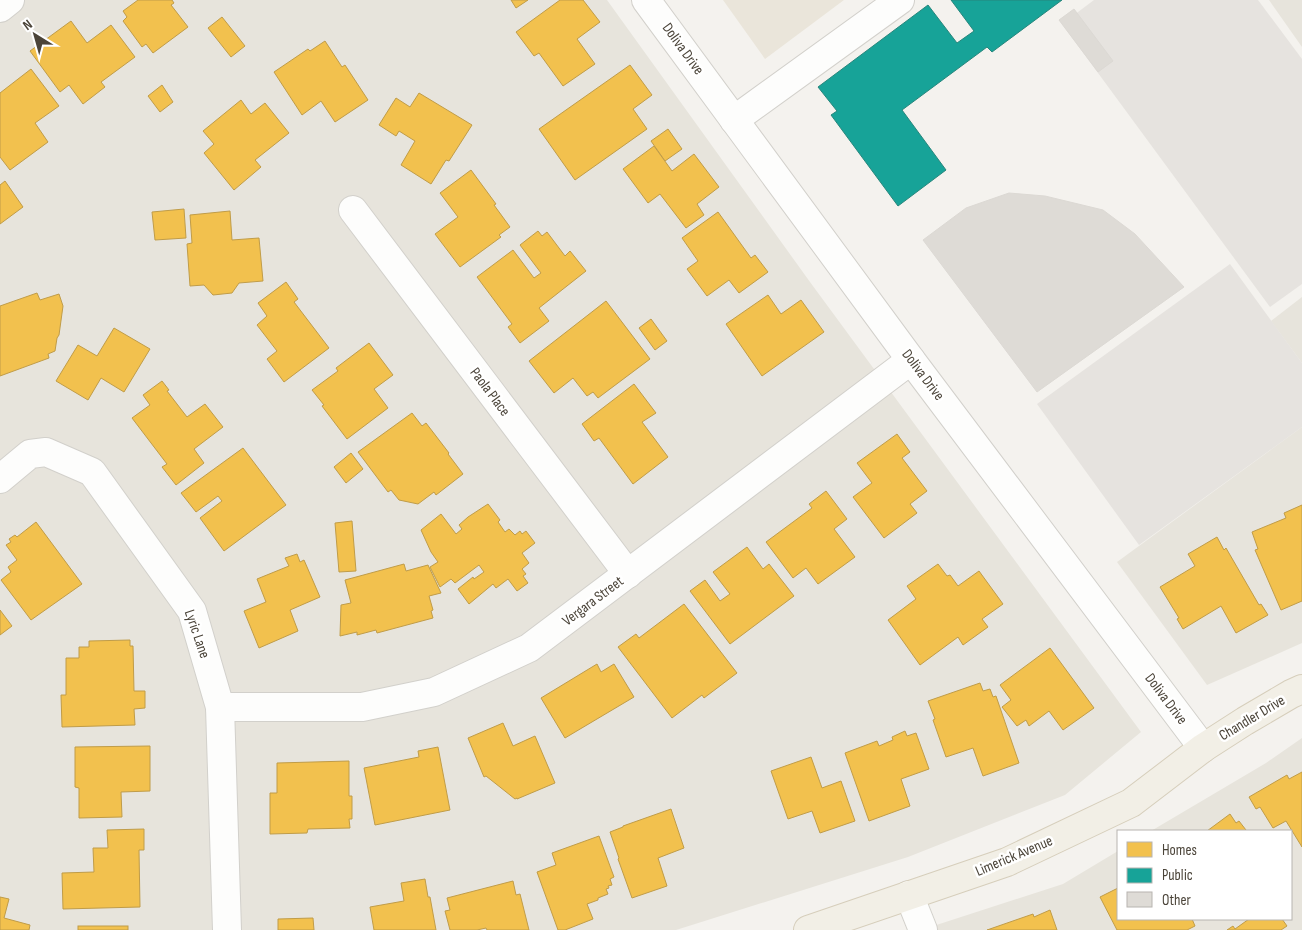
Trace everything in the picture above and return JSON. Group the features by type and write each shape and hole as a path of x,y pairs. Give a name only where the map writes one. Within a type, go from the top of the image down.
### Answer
{"main road":[{"name":"Chandler Drive","path":"1203,748 1245,721 1302,689"},
{"name":"Limerick Avenue","path":"808,930 1007,862 1131,803 1203,748"}],"street":[{"path":"0,8 10,0"},
{"name":"Doliva Drive","path":"646,0 911,360 1203,748"},
{"path":"734,120 900,0"},
{"name":"Paola Place","path":"353,210 628,574"},
{"name":"Vergara Street","path":"220,707 362,707 434,692 529,648 911,360"},
{"name":"Lyric Lane","path":"0,479 30,454 46,452 92,472 192,610 220,707 226,930"},
{"path":"908,895 922,930"}],"shaded area":[{"path":"0,0 607,0 810,282 1141,732 1065,795 908,857 676,930 0,930"},
{"path":"723,0 844,0 765,59"},
{"path":"1094,0 1258,0 1302,59 1302,284 1270,307 1062,24"},
{"path":"1269,0 1302,0 1302,47"},
{"path":"1230,264 1302,363 1302,427 1139,545 1037,404"},
{"path":"1302,297 1302,363 1271,321"},
{"path":"1302,427 1302,643 1207,685 1117,562"},
{"path":"1302,738 1302,930 921,930 1063,884 1117,852 1117,920 1292,920 1292,830 1153,830 1266,763"}],"building: Homes":[{"path":"138,0 172,0 174,3 171,5 188,27 153,53 146,44 142,47 123,21 127,17 123,11"},
{"path":"511,0 528,0 516,8"},
{"path":"560,0 583,0 600,22 577,39 595,64 563,86 539,53 534,56 516,32"},
{"path":"222,17 245,46 231,57 208,28"},
{"path":"71,21 87,43 111,25 135,57 101,82 105,87 83,104 69,85 60,92 30,51"},
{"path":"325,41 342,67 345,65 368,100 335,122 321,101 302,115 274,72 308,49 310,51"},
{"path":"630,65 652,95 633,109 647,129 575,180 539,129"},
{"path":"31,69 59,106 35,123 48,142 10,170 0,157 0,93"},
{"path":"162,85 173,102 160,112 148,96"},
{"path":"419,93 472,125 449,161 446,160 431,184 401,165 415,141 399,131 396,136 379,125 396,98 410,107"},
{"path":"241,100 251,114 265,103 289,133 255,160 261,167 234,190 204,153 214,144 203,131"},
{"path":"668,129 682,149 665,161 651,141"},
{"path":"654,146 672,171 694,154 719,187 697,204 704,215 686,228 660,194 648,203 623,169"},
{"path":"471,170 510,227 499,235 501,237 460,267 435,234 458,217 440,193"},
{"path":"5,181 23,207 0,224 0,185"},
{"path":"184,209 186,238 155,240 152,212"},
{"path":"230,211 232,240 259,238 263,281 239,283 232,293 213,295 204,285 190,286 187,244 192,243 190,215"},
{"path":"718,212 751,258 755,255 768,272 739,293 729,280 707,296 687,269 698,261 682,238"},
{"path":"538,231 542,236 547,232 565,256 570,251 586,271 539,308 549,321 520,343 508,327 512,324 477,277 513,250 534,278 541,273 520,245"},
{"path":"286,282 298,299 294,302 329,348 284,382 267,359 277,351 257,325 267,316 258,303"},
{"path":"37,293 40,300 59,294 63,306 55,351 48,354 49,358 0,376 0,306"},
{"path":"768,295 781,314 801,300 824,332 762,376 726,324"},
{"path":"606,301 650,359 598,398 593,392 587,396 573,378 554,393 529,361"},
{"path":"651,319 667,341 655,350 639,328"},
{"path":"114,328 150,349 124,392 101,378 88,400 56,381 78,345 97,356"},
{"path":"369,343 393,375 374,389 388,408 347,439 312,390 338,371 336,368"},
{"path":"162,381 169,390 167,391 187,417 205,404 223,427 194,449 204,463 176,485 162,467 167,464 132,418 150,405 143,395"},
{"path":"634,384 656,413 642,422 668,457 633,484 599,438 594,441 582,424"},
{"path":"412,413 422,426 426,423 463,474 436,495 434,492 418,504 399,500 391,490 388,492 358,452"},
{"path":"897,434 910,452 902,458 927,491 910,504 917,513 884,538 853,497 872,483 857,463"},
{"path":"243,448 286,505 224,551 200,518 222,501 218,496 196,512 181,493"},
{"path":"351,453 363,469 346,483 334,467"},
{"path":"826,491 847,519 834,529 855,557 818,584 806,568 793,578 766,542 812,508 809,504"},
{"path":"488,504 500,520 498,522 505,532 509,529 515,535 520,531 522,534 526,531 535,543 522,553 529,563 522,569 526,574 523,576 528,583 517,591 508,579 496,588 493,584 469,604 458,589 473,577 474,579 484,572 479,565 455,583 451,579 440,587 430,567 438,562 421,530 441,514 456,534 462,529 459,525"},
{"path":"1302,505 1302,601 1281,610 1255,550 1258,549 1252,532 1286,518 1284,513"},
{"path":"352,521 356,571 339,572 335,523"},
{"path":"36,522 82,584 31,620 1,580 11,572 8,567 17,560 6,545 11,542 9,539 15,535 17,537"},
{"path":"1217,537 1224,550 1226,548 1259,605 1261,604 1268,615 1236,633 1221,606 1183,629 1177,619 1179,618 1160,587 1195,566 1188,554"},
{"path":"747,547 763,569 769,564 794,596 730,644 690,591 705,580 720,601 730,594 713,572"},
{"path":"297,554 300,562 304,560 320,597 290,610 298,631 259,648 244,611 266,602 257,579 289,566 285,558"},
{"path":"404,564 406,571 428,565 441,593 429,596 433,618 377,633 376,630 357,635 357,632 340,636 341,605 351,603 345,580"},
{"path":"938,564 958,586 979,571 1003,604 982,619 988,627 963,645 958,637 920,665 888,620 916,599 907,586"},
{"path":"684,604 737,673 704,698 702,695 672,718 618,647 636,634 639,638"},
{"path":"0,610 12,626 0,635"},
{"path":"130,640 130,646 133,646 134,691 145,691 145,708 134,709 135,725 62,727 61,695 66,695 66,658 79,658 79,647 89,647 89,641"},
{"path":"1050,648 1094,708 1063,730 1049,711 1029,726 1026,720 1017,726 1002,707 1011,700 1000,685"},
{"path":"597,664 601,672 614,664 634,697 565,738 541,698"},
{"path":"980,683 983,691 990,689 993,697 996,696 1019,763 983,776 973,748 946,757 928,701"},
{"path":"503,723 513,746 535,736 555,783 515,799 486,776 484,777 468,738"},
{"path":"905,731 907,736 916,733 929,769 901,779 910,806 869,821 845,753 877,741 879,746 893,740 892,737"},
{"path":"150,746 150,791 121,792 122,817 79,818 79,788 75,787 75,747"},
{"path":"438,747 450,810 375,825 364,768 419,757 418,751"},
{"path":"811,757 822,788 841,781 855,821 820,833 812,811 788,819 771,771"},
{"path":"349,761 349,796 352,796 352,819 349,819 350,828 308,829 307,833 270,834 270,793 277,793 277,763"},
{"path":"1302,772 1302,847 1286,821 1273,828 1260,807 1256,809 1249,797 1287,775 1289,779"},
{"path":"671,809 684,848 658,858 667,886 632,898 610,832"},
{"path":"1230,814 1236,823 1239,821 1246,830 1208,830"},
{"path":"144,829 144,850 139,850 140,907 63,909 62,873 94,872 93,848 108,848 107,830"},
{"path":"599,836 614,877 610,879 612,885 606,889 608,894 587,904 593,919 565,930 558,930 537,872 556,865 552,853"},
{"path":"425,879 436,930 374,930 370,907 404,901 401,883"},
{"path":"513,881 516,895 520,894 529,930 487,930 486,928 450,930 445,911 450,910 447,898"},
{"path":"1117,888 1117,920 1192,920 1195,926 1187,930 1117,930 1100,897"},
{"path":"0,897 9,899 4,918 30,925 29,930 0,930"},
{"path":"1050,910 1057,930 987,930 1033,914 1034,917"},
{"path":"313,918 314,930 278,930 278,919"},
{"path":"1248,920 1283,920 1287,926 1281,930 1227,930 1233,926 1235,929"},
{"path":"78,926 128,926 128,930 78,930"}],"building: Public":[{"path":"951,0 1062,0 992,52 987,47 902,110 946,170 898,206 831,115 837,111 818,87 928,5 957,43 974,31"}],"building: Other":[{"path":"1074,9 1113,61 1098,72 1059,20"},
{"path":"1009,193 1045,196 1103,210 1135,234 1184,287 1037,392 923,240 966,208"}]}
